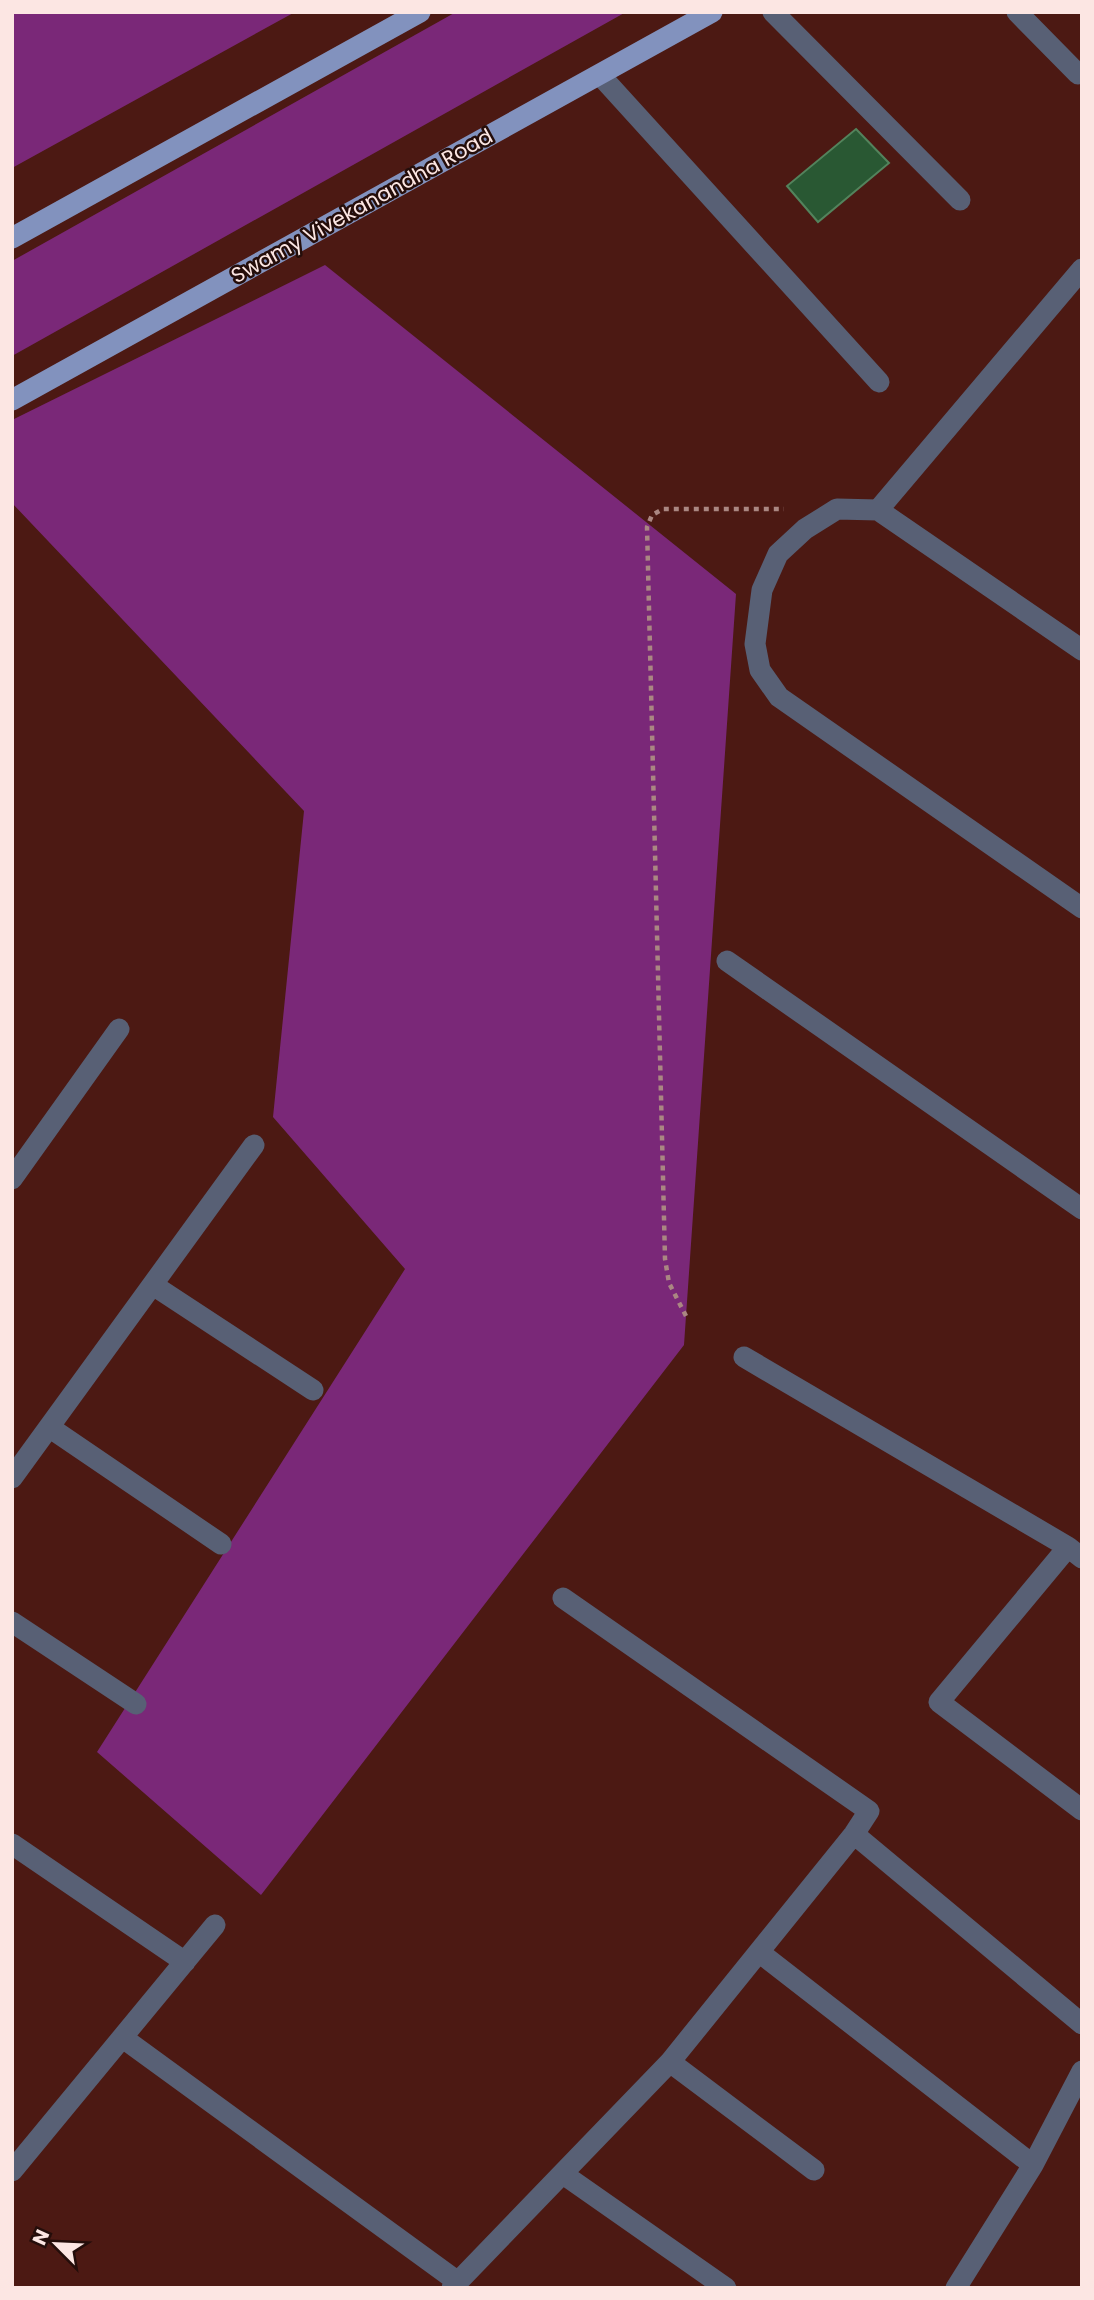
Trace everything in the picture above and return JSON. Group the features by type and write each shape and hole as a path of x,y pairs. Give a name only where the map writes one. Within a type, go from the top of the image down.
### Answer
{"main road":[{"path":"12,238 420,12"},
{"name":"Swamy Vivekanandha Road","path":"12,400 712,12"}],"street":[{"path":"773,12 960,200"},
{"path":"1017,12 1078,74"},
{"path":"600,75 879,382"},
{"path":"878,510 1082,269"},
{"path":"1080,647 878,510 837,509 805,529 778,554 762,590 755,644 760,670 779,697 1082,908"},
{"path":"727,961 1082,1209"},
{"path":"12,1180 119,1029"},
{"path":"12,1478 254,1145"},
{"path":"153,1285 313,1390"},
{"path":"744,1357 1075,1552 939,1702 1082,1810"},
{"path":"49,1427 221,1544"},
{"path":"123,2038 455,2285 670,2062 854,1834 869,1811 563,1598"},
{"path":"12,1622 136,1704"},
{"path":"854,1834 1082,2024"},
{"path":"12,1844 185,1962"},
{"path":"12,2171 215,1925"},
{"path":"760,1952 1033,2165"},
{"path":"670,2062 814,2170"},
{"path":"956,2288 1033,2165 1082,2071"},
{"path":"563,2174 726,2288"}],"path":[{"path":"686,1316 669,1283 665,1259 648,527 652,515 663,509 837,509"}],"shaded area":[{"path":"12,12 295,12 12,168"},
{"path":"456,12 626,12 12,356 12,261"},
{"path":"325,265 736,594 684,1345 261,1895 97,1752 405,1269 273,1117 304,811 12,503 12,420"}],"building":[{"path":"856,129 889,163 818,222 787,186"}]}
